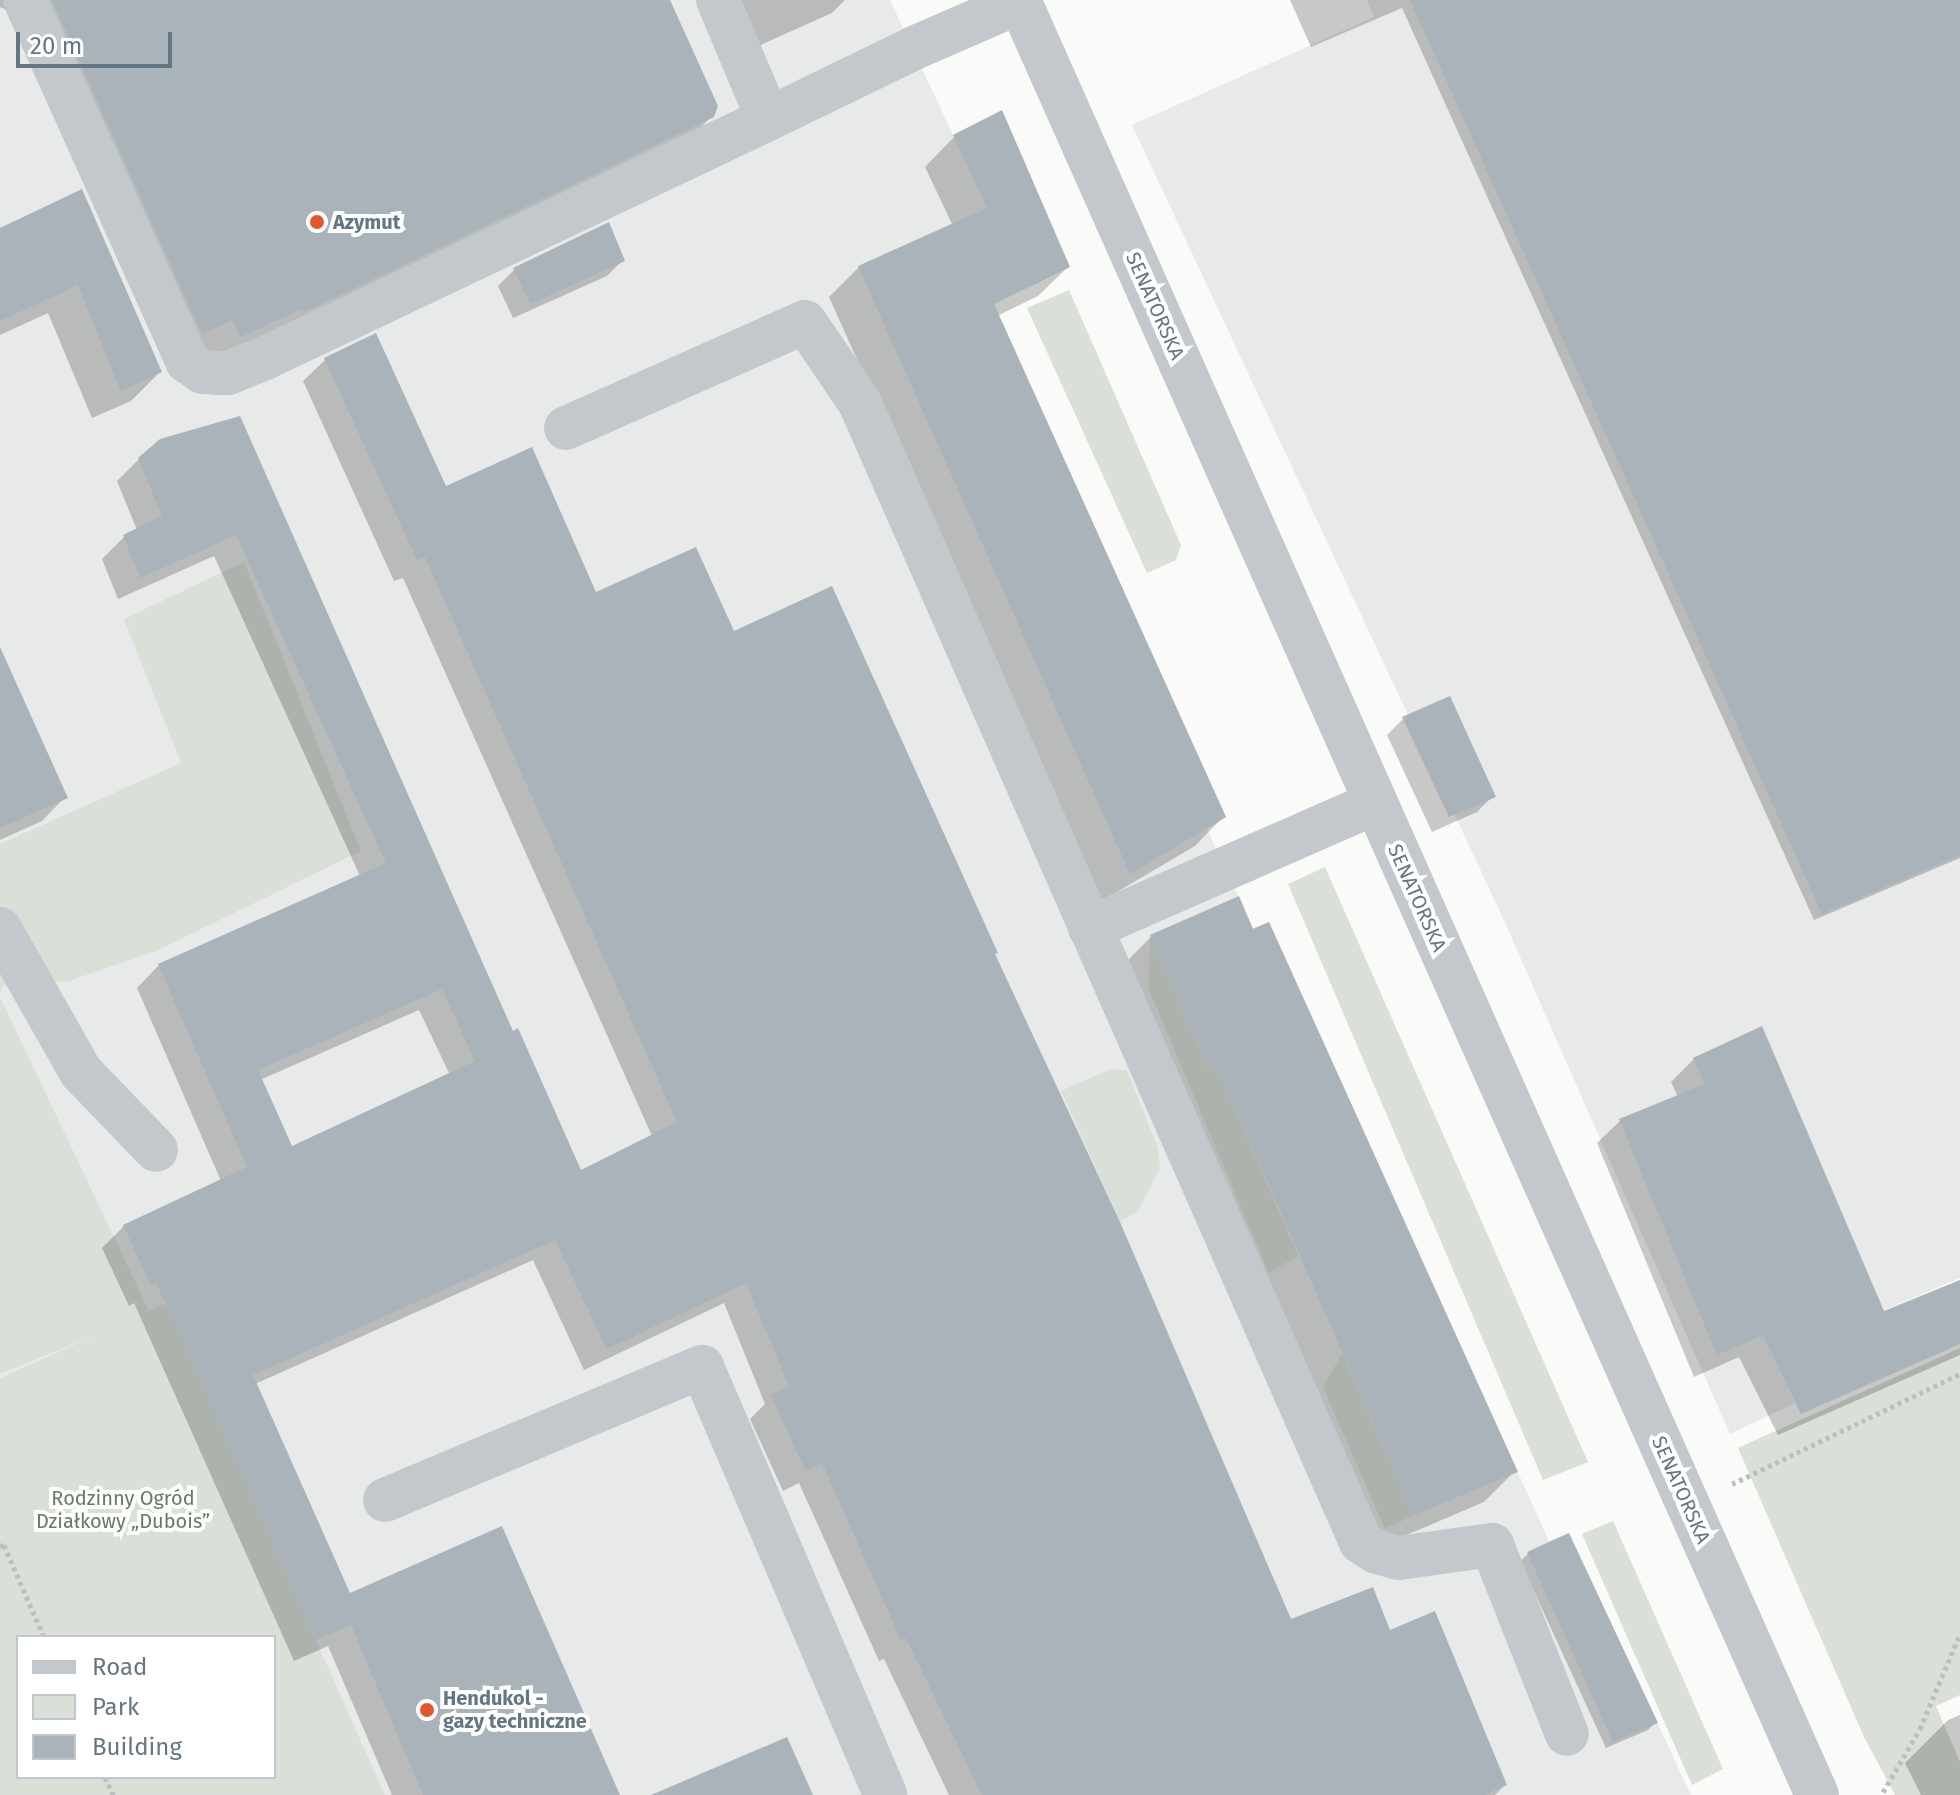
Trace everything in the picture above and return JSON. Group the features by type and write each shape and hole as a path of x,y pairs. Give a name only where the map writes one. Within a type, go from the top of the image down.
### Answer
{"street":[{"path":"25,0 187,361 203,372 228,373 914,48 1020,1"},
{"path":"718,0 768,119"},
{"name":"SENATORSKA","path":"1020,1 1817,1795"},
{"path":"566,428 805,322 860,403 1361,1542 1377,1552 1399,1558 1492,1545 1567,1734"},
{"path":"1090,928 1375,803"},
{"path":"0,929 81,1072 156,1150"},
{"path":"385,1500 702,1367 885,1795"}],"path":[{"path":"1686,1501 1735,1482 1960,1374"},
{"path":"0,1546 4,1545 43,1635"},
{"path":"1883,1792 1920,1729 1960,1634"}],"shaded area":[{"path":"0,0 890,0 953,135 1002,111 1070,267 994,304 1226,817 1207,829 1253,928 1269,922 1549,1541 1569,1533 1691,1795 385,1795 166,1304 0,1378"},
{"path":"1367,0 1960,0 1960,1278 1774,1357 1795,1403 1730,1434 1502,916 1132,125 1374,17"}],"green space":[{"path":"1069,290 1181,545 1176,560 1147,573 1027,308"},
{"path":"244,562 361,851 156,951 69,981 3,986 0,993 0,844 181,763 124,619"},
{"path":"1325,867 1588,1462 1543,1480 1288,884"},
{"path":"1150,935 1208,1068 1216,1065 1298,1256 1269,1273 1149,990"},
{"name":"Rodzinny Ogród Działkowy „Dubois”","path":"0,997 149,1311 166,1303 385,1795 0,1795 0,1378 98,1334 0,1374"},
{"path":"1111,1069 1127,1071 1158,1148 1160,1168 1138,1211 1120,1222 1061,1091"},
{"path":"1960,1348 1960,1695 1936,1706 1960,1762 1960,1795 1895,1795 1864,1737 1738,1448"},
{"path":"1342,1354 1414,1515 1385,1529 1323,1387"},
{"path":"1613,1521 1723,1769 1692,1785 1582,1534"}],"building":[{"name":"Azymut","path":"52,0 670,0 718,106 714,117 304,312 302,309 240,337 232,320 202,334"},
{"path":"1410,0 1960,0 1960,855 1822,914"},
{"path":"1002,110 1070,267 994,304 1226,817 1130,874 858,266 987,208 953,135"},
{"path":"82,189 162,372 121,391 78,285 0,321 0,228"},
{"path":"609,222 625,261 530,304 513,268"},
{"path":"376,333 446,486 532,447 596,592 696,547 734,631 832,586 998,953 995,954 1120,1222 1291,1619 1373,1587 1390,1630 1435,1611 1507,1785 1484,1795 982,1795 906,1638 901,1640 822,1463 805,1470 771,1395 789,1386 746,1283 607,1349 555,1240 253,1375 350,1593 502,1526 620,1795 423,1795 351,1625 316,1640 156,1283 151,1285 123,1225 247,1167 158,964 386,863 236,535 140,578 123,535 162,516 138,458 160,439 240,416 513,1031 518,1028 581,1170 677,1122 425,557 417,560 324,358","holes":["442,989 475,1061 292,1146 258,1070"]},
{"path":"0,647 68,798 0,828"},
{"path":"1450,696 1496,797 1449,817 1402,717"},
{"path":"1239,896 1253,929 1269,922 1518,1472 1414,1515 1216,1065 1209,1069 1150,935"},
{"path":"1762,1026 1884,1311 1960,1280 1960,1344 1801,1414 1763,1335 1717,1355 1619,1119 1705,1084 1693,1058"},
{"path":"1569,1533 1658,1723 1613,1742 1527,1552"},
{"path":"787,1737 813,1795 651,1795"}],"place":[{"name":"Azymut","path":"317,222"},
{"name":"Hendukol - gazy techniczne","path":"427,1710"}]}
